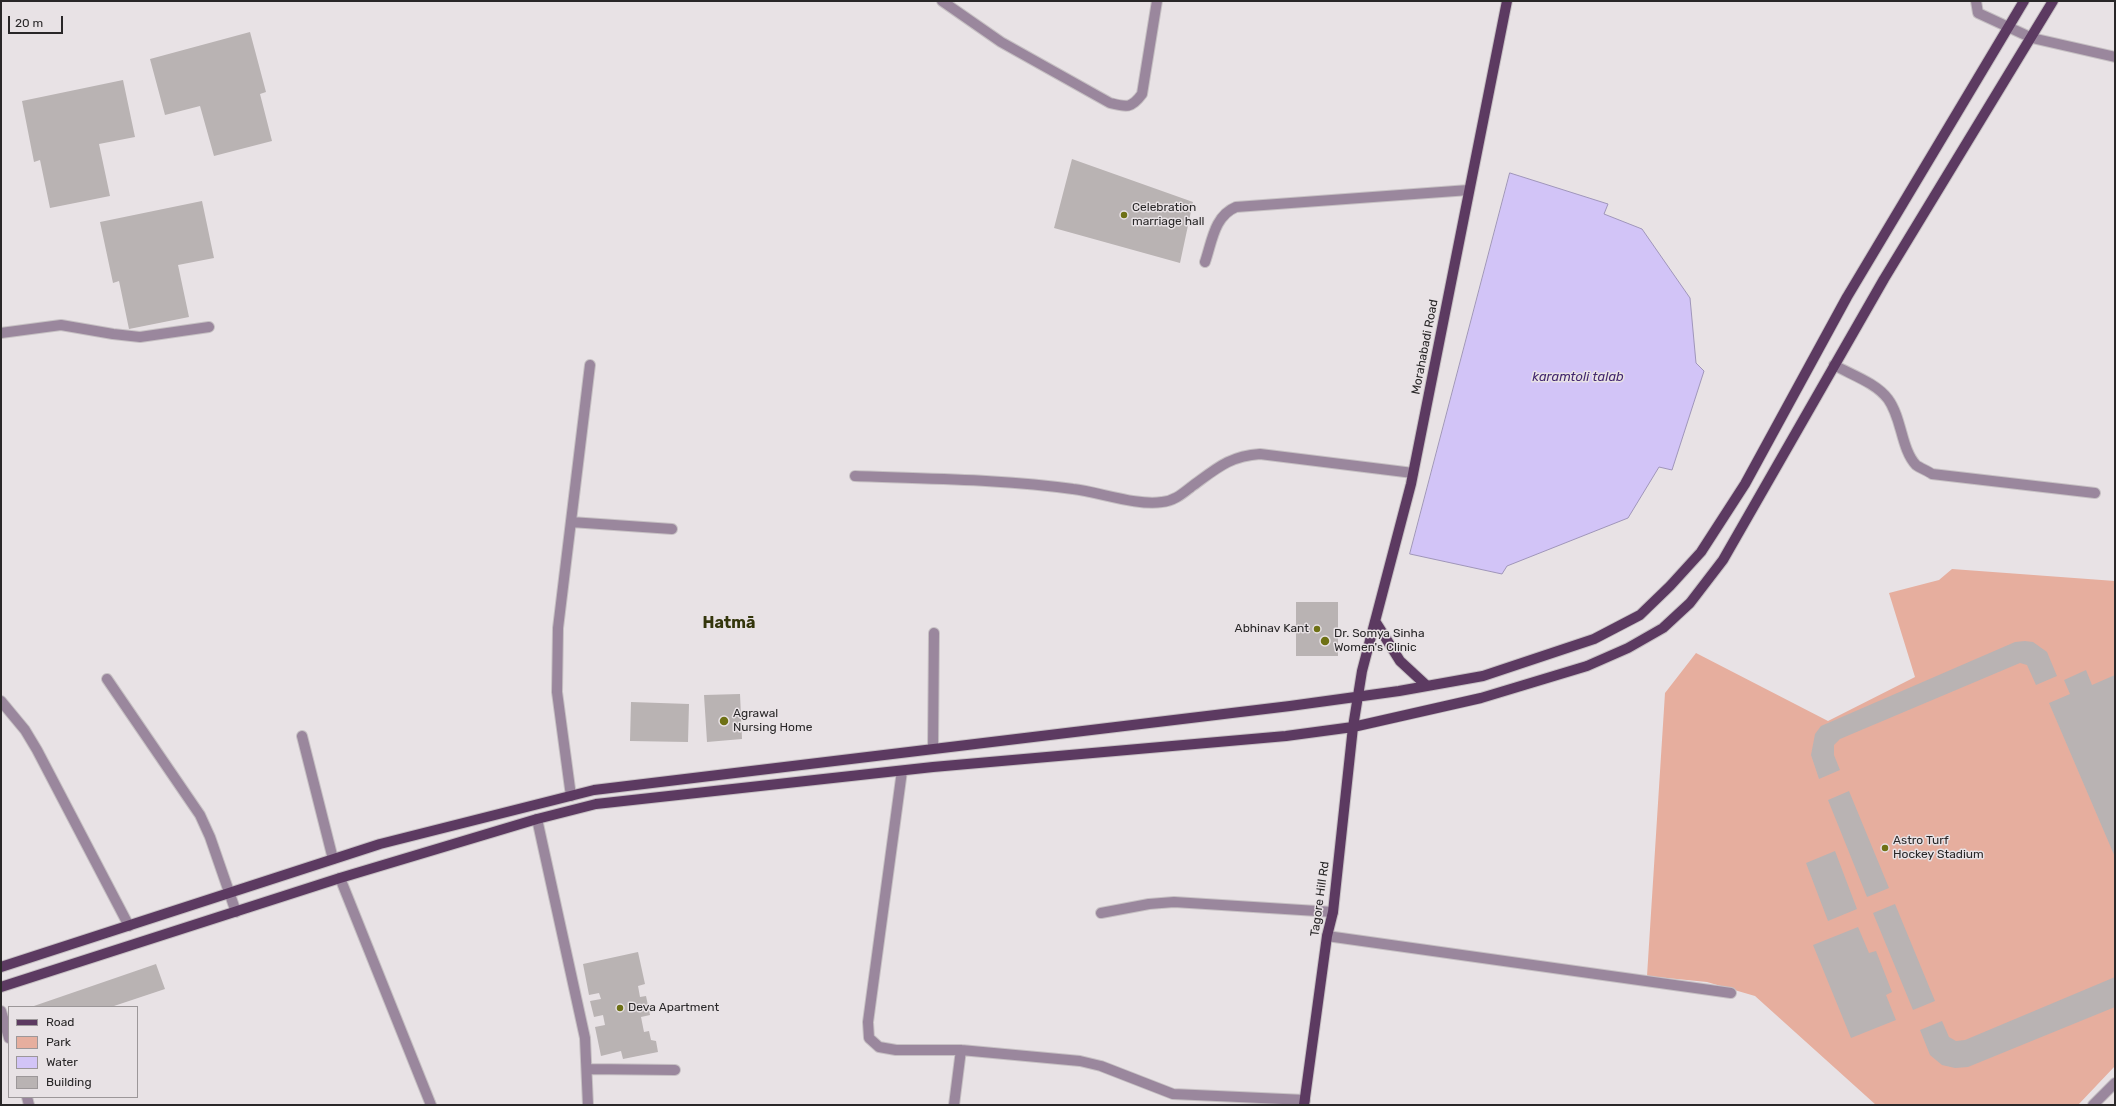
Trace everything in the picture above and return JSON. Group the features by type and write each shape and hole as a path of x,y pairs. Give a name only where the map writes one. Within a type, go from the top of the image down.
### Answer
{"main road":[{"name":"Morahabadi Road","path":"1358,697 1375,621 1413,473 1507,1"},
{"path":"1,967 380,844 594,790 1358,697 1483,676 1594,638 1640,615 1670,586 1701,552 1745,484 1847,297 2024,1"},
{"path":"1,987 340,878 537,819 596,804 902,771 1286,736 1352,727 1481,698 1587,666 1628,648 1663,628 1690,603 1723,560 1743,528 1884,279 2032,38 2053,1"},
{"path":"1375,621 1400,661 1427,686"},
{"name":"Tagore Hill Rd","path":"1305,1102 1328,936 1333,912 1352,727 1358,697"}],"street":[{"path":"942,1 1000,42 1110,103 1125,107 1135,104 1142,94 1157,1"},
{"path":"1976,1 1978,13 2032,38 2115,57"},
{"path":"1205,262 1220,218 1227,211 1236,208 1469,190"},
{"path":"1,333 61,325 140,337 209,327"},
{"path":"572,796 557,692 556,662 558,628 590,365"},
{"path":"1834,365 1873,386 1888,399 1898,418 1908,449 1916,465 1932,474 2094,493"},
{"path":"855,476 1025,484 1074,489 1147,503 1162,502 1174,499 1227,462 1243,455 1260,454 1413,473"},
{"path":"571,522 672,528"},
{"path":"932,749 934,633"},
{"path":"108,679 200,815 210,837 236,912"},
{"path":"1,701 25,730 37,750 129,926"},
{"path":"302,736 333,859"},
{"path":"902,771 868,1022 869,1038 879,1047 896,1050 961,1050 1080,1061 1101,1066 1173,1094 1305,1102"},
{"path":"537,819 585,1038 588,1069 588,1105"},
{"path":"340,878 431,1105"},
{"path":"1101,913 1149,904 1174,902 1333,912"},
{"path":"1328,936 1731,993"},
{"path":"1,1011 8,1035"},
{"path":"954,1105 961,1050"},
{"path":"588,1069 675,1070"},
{"path":"2093,1105 2115,1083"}],"green space":[{"name":"Astro Turf Hockey Stadium","path":"1952,569 2115,581 2115,1066 2078,1105 1876,1105 1755,996 1707,982 1647,976 1665,693 1696,653 1828,721 1915,677 1889,593 1939,580"}],"water":[{"name":"karamtoli talab","path":"1510,173 1608,204 1604,214 1642,229 1690,298 1696,363 1704,371 1672,470 1659,467 1628,518 1507,566 1502,574 1410,554"}],"building":[{"path":"250,32 266,92 260,94 272,141 214,156 200,106 165,115 150,59"},
{"path":"123,80 135,137 99,144 110,196 50,208 40,160 34,162 22,101"},
{"name":"Celebration marriage hall","path":"1072,159 1193,202 1180,263 1054,228"},
{"path":"202,201 214,258 178,265 189,317 129,329 119,281 113,283 100,222"},
{"name":"Abhinav Kant","path":"1296,602 1338,602 1338,656 1296,656"},
{"path":"2015,642 2033,642 2047,652 2057,676 2036,685 2027,665 2020,663 1840,739 1834,745 1834,755 1840,770 1819,779 1811,755 1815,734 1821,726"},
{"path":"2086,670 2092,685 2115,675 2115,857 2049,703 2070,694 2064,680"},
{"path":"740,694 742,739 707,742 704,695"},
{"path":"631,702 689,704 688,742 630,741"},
{"path":"1849,791 1889,888 1867,897 1828,800"},
{"path":"1835,851 1857,909 1828,921 1806,863"},
{"path":"1895,904 1935,1001 1913,1010 1873,913"},
{"path":"1858,927 1869,953 1876,951 1892,992 1886,995 1896,1020 1851,1038 1813,945"},
{"name":"Deva Apartment","path":"638,952 645,984 638,986 640,997 646,996 650,1015 641,1017 644,1032 649,1031 651,1040 656,1041 658,1052 623,1059 621,1051 601,1056 595,1027 605,1025 603,1015 594,1017 590,1001 601,999 599,993 589,995 583,964"},
{"path":"156,964 165,989 114,1006 34,1006"},
{"path":"2115,977 2115,1007 1968,1067 1955,1068 1942,1065 1930,1055 1920,1030 1942,1021 1949,1037 1956,1041 1965,1040"}],"place":[{"name":"Celebration marriage hall","path":"1124,215"},
{"name":"Abhinav Kant","path":"1317,629"},
{"name":"Dr. Somya Sinha Women's Clinic","path":"1325,641"},
{"name":"Agrawal Nursing Home","path":"724,721"},
{"name":"Astro Turf Hockey Stadium","path":"1885,848"},
{"name":"Deva Apartment","path":"620,1008"}],"district":[{"name":"Hatmā","path":"729,623"}]}
